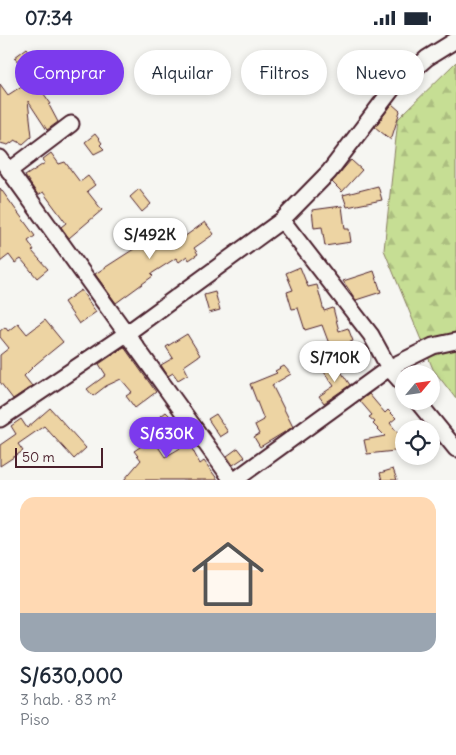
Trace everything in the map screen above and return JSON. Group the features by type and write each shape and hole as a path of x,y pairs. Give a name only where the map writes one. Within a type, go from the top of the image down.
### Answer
{"street":[{"path":"0,419 126,334 282,220 330,172 393,89 427,58 456,41"},
{"path":"71,124 4,167 233,480 389,368 433,345 456,341"},
{"path":"282,220 371,335 389,368 395,375"},
{"path":"424,410 456,449"}],"green space":[{"path":"456,62 456,399 440,378 440,365 431,365 384,250 398,119"}],"building":[{"path":"0,84 8,95 15,90 15,95 45,95 51,104 49,105 58,122 47,130 28,101 32,136 23,144 15,140 8,145 0,143"},
{"path":"392,104 400,111 391,140 375,127"},
{"path":"95,134 104,149 94,154 85,142"},
{"path":"51,153 59,164 65,162 80,182 88,176 95,185 87,191 102,210 69,238 61,227 66,223 43,192 38,195 25,176 45,163 43,159"},
{"path":"351,160 362,170 342,192 332,182"},
{"path":"378,186 382,200 347,207 343,195"},
{"path":"0,188 35,236 28,241 34,250 32,251 48,269 37,278 21,259 15,263 9,255 0,262"},
{"path":"139,189 151,204 142,212 130,197"},
{"path":"342,206 345,229 349,229 351,242 325,246 322,227 314,228 312,210"},
{"path":"205,222 214,234 194,248 198,254 189,260 187,256 179,262 176,258 151,274 153,276 116,303 95,274 137,247 135,244 149,235 152,239 178,227 184,237"},
{"path":"300,267 308,287 317,285 324,311 333,308 339,331 348,328 353,341 331,349 322,325 305,330 298,308 292,309 287,292 293,290 286,273"},
{"path":"374,271 381,292 356,300 343,281"},
{"path":"81,290 96,312 79,324 64,302"},
{"path":"215,292 220,310 209,313 204,295"},
{"path":"45,320 63,342 24,376 32,386 13,399 0,382 0,355 9,348 0,337 0,331 5,327 8,331 18,323 27,334"},
{"path":"187,334 200,355 184,366 188,374 178,380 173,373 168,376 161,365 173,358 166,347"},
{"path":"124,347 156,392 135,408 126,396 132,392 121,379 106,386 93,396 87,389 106,375 99,364"},
{"path":"336,364 350,385 324,403 319,396 334,386 324,372"},
{"path":"284,366 291,374 272,385 293,427 260,447 254,437 259,434 255,425 264,420 250,384 277,373 275,371"},
{"path":"369,394 385,413 388,410 396,418 390,423 395,429 395,451 367,454 364,440 385,436 373,424 375,422 369,417 372,415 360,401"},
{"path":"50,408 86,448 74,459 44,426 18,444 23,451 0,466 0,445 16,434 11,426 21,419 27,428"},
{"path":"166,412 175,421 153,439 165,457 189,443 200,464 204,461 218,480 124,480 141,460 134,451 146,443 139,433"},
{"path":"216,414 228,432 220,437 208,419"},
{"path":"238,448 245,457 233,465 227,456"},
{"path":"393,469 397,480 382,480 380,473"}]}
